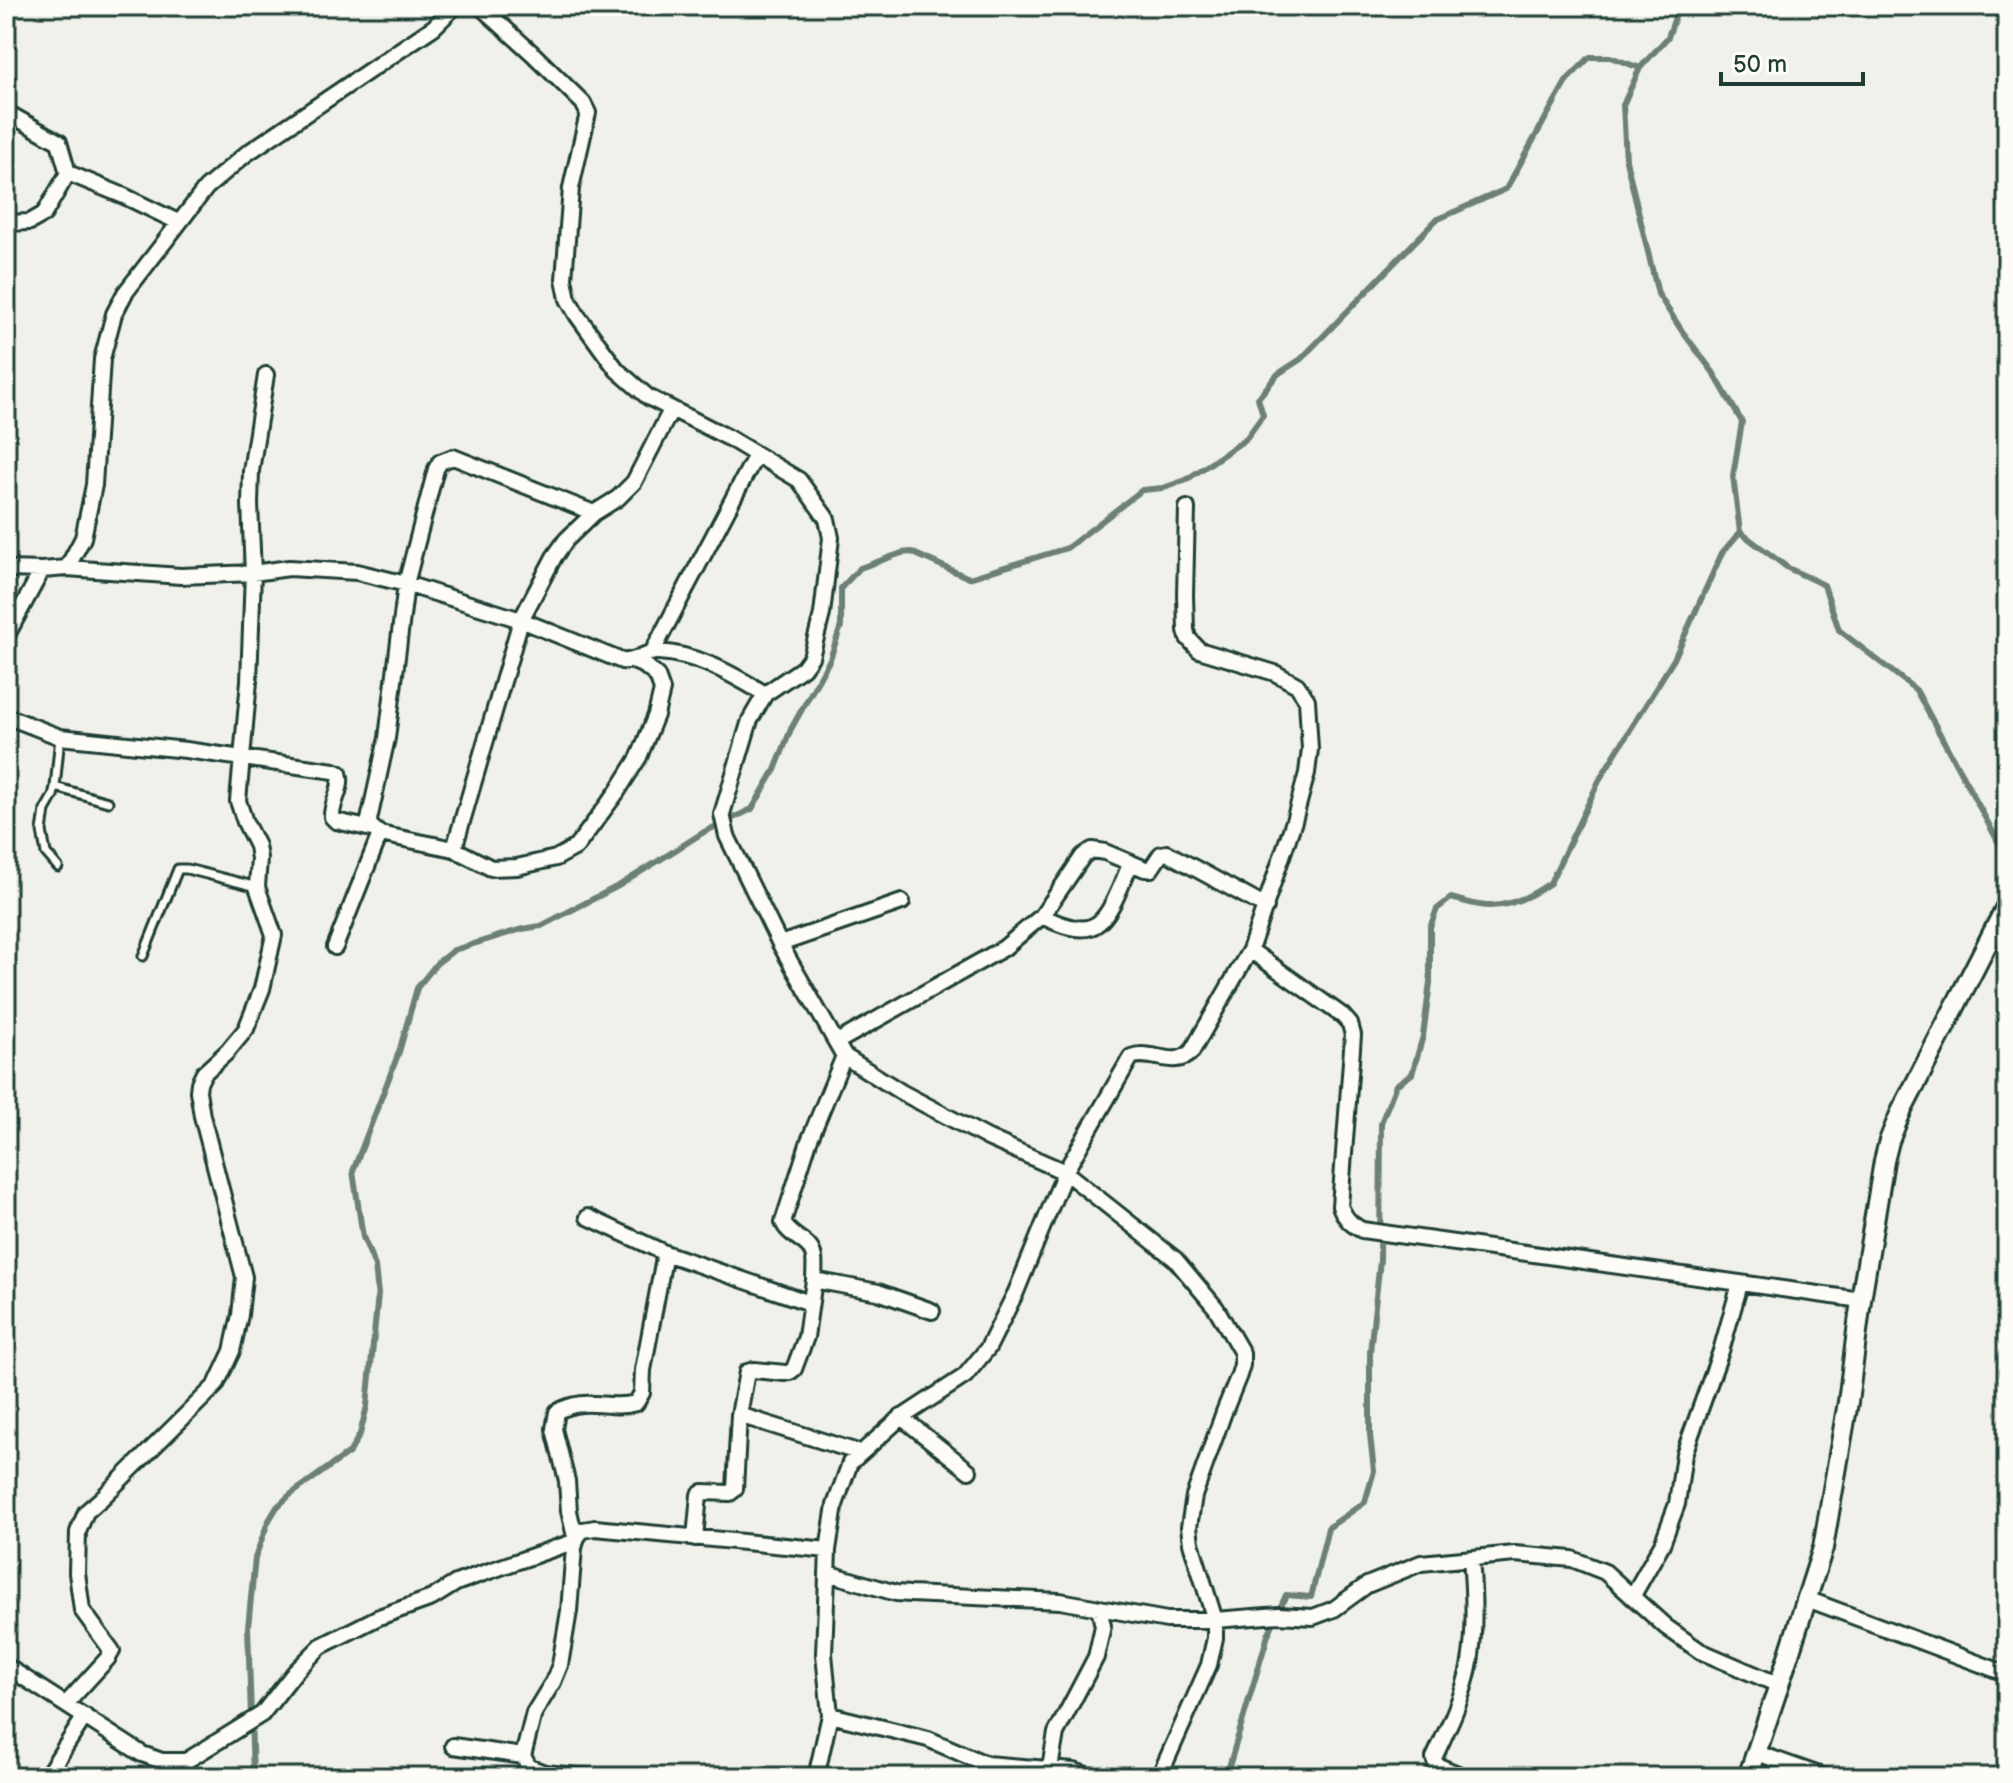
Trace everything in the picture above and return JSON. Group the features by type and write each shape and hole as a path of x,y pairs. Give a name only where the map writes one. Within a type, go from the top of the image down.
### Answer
{"street":[{"path":"67,568 83,538 94,485 102,359 114,314 125,293 206,188 246,154 434,27 455,6"},
{"path":"480,6 586,108 587,119 571,188 564,279 568,299 596,343 617,370 648,397 727,437 799,480 827,519 831,538 822,614 811,657 803,668 765,694 750,720 722,814 727,836 780,944 844,1056 901,1092 988,1138 1065,1172 1175,1259 1216,1308 1242,1353 1239,1375 1194,1496 1189,1527 1215,1620 1215,1638 1209,1665 1159,1777"},
{"path":"6,112 59,142 68,173 44,214 30,222 6,223"},
{"path":"68,173 178,222"},
{"path":"66,1704 112,1651 82,1610 77,1573 78,1532 86,1512 216,1385 232,1351 240,1315 244,1277 198,1091 204,1073 246,1029 262,989 274,935 257,887 257,846 238,801 249,681 253,573 251,471 266,375"},
{"path":"454,849 521,620 566,540 634,482 671,410"},
{"path":"653,651 756,455"},
{"path":"376,831 369,820 387,738 406,584 440,462 453,457 594,513"},
{"path":"816,1777 830,1715 824,1654 828,1550 835,1505 850,1463 901,1417 965,1376 988,1348 1016,1292 1065,1172 1131,1057 1144,1054 1177,1061 1192,1051 1250,950 1294,821 1310,749 1307,700 1297,685 1275,673 1199,650 1188,638 1185,595 1187,508"},
{"path":"6,569 67,568 181,576 289,568 357,572 521,620 622,661 633,661 657,676 662,690 650,734 639,757 576,847 556,858 517,867 491,868 454,849 336,821 331,810 341,780 339,773 243,757 60,737 6,716"},
{"path":"6,637 42,570"},
{"path":"633,661 653,651 683,655 726,671 765,694"},
{"path":"335,947 376,831"},
{"path":"837,1042 1004,948 1042,916 1083,856 1092,850 1105,852 1145,869 1151,869 1161,854 1167,853 1266,907"},
{"path":"1042,916 1079,928 1097,924 1108,912 1131,863"},
{"path":"780,944 902,902"},
{"path":"1748,1777 1823,1548 1889,1141 2007,905"},
{"path":"1250,950 1350,1024 1353,1035 1340,1206 1351,1225 1362,1230 1861,1300"},
{"path":"695,1538 699,1495 703,1492 730,1493 735,1489 739,1415 747,1372 790,1372 806,1337 814,1257 805,1241 786,1230 783,1222 809,1141 844,1056"},
{"path":"588,1217 665,1253 810,1303"},
{"path":"587,1777 545,1773 529,1767 523,1756 534,1713 560,1665 576,1541 569,1511 567,1481 554,1429 557,1412 568,1407 584,1403 625,1406 636,1403 642,1393 643,1370 665,1253"},
{"path":"814,1280 878,1292 932,1311"},
{"path":"1632,1597 1662,1544 1677,1504 1684,1454 1721,1351 1740,1284"},
{"path":"739,1415 861,1453"},
{"path":"901,1417 969,1471"},
{"path":"6,1666 142,1754 162,1761 186,1761 262,1714 295,1672 321,1646 387,1613 432,1598 465,1579 576,1541 583,1530 595,1528 828,1550"},
{"path":"827,1573 896,1593 1060,1601 1167,1620 1215,1620 1279,1615 1313,1617 1334,1609 1367,1585 1421,1563 1515,1554 1572,1559 1605,1572 1666,1627 1700,1651 1779,1685"},
{"path":"1465,1777 1436,1765 1434,1758 1467,1676 1474,1585 1471,1558"},
{"path":"1807,1599 2007,1674"},
{"path":"1050,1768 1056,1733 1096,1657 1103,1626 1099,1608"},
{"path":"830,1715 928,1739 986,1764 1020,1772 1050,1768 1092,1777"},
{"path":"46,1777 85,1716"},
{"path":"453,1746 523,1756"},
{"path":"1757,1753 1825,1777"}],"lane":[{"path":"58,867 46,853 42,831 45,810 55,787 60,737"},
{"path":"55,787 108,802"},
{"path":"143,956 178,869 257,887"}],"waterway":[{"path":"1679,6 1668,37 1640,68 1623,105 1626,160 1658,294 1713,372 1742,422 1733,476 1740,532 1788,568 1824,585 1839,630 1916,690 2007,858"},
{"path":"253,1777 248,1627 255,1558 277,1507 350,1452 360,1434 367,1406 378,1294 375,1266 363,1237 353,1171 399,1052 417,988 437,963 454,950 541,926 620,885 704,832 752,809 775,770 791,729 830,659 841,626 841,588 860,568 911,552 969,578 1067,548 1142,490 1163,488 1186,480 1246,439 1263,415 1258,398 1278,374 1301,359 1436,220 1506,189 1567,80 1590,57 1610,57 1640,68"},
{"path":"1226,1777 1268,1635 1286,1595 1311,1597 1328,1528 1365,1502 1374,1471 1370,1435 1370,1352 1380,1260 1381,1123 1396,1085 1412,1074 1423,1036 1430,983 1430,927 1437,909 1451,898 1498,906 1529,896 1550,883 1601,777 1674,659 1722,553 1740,532"}]}
